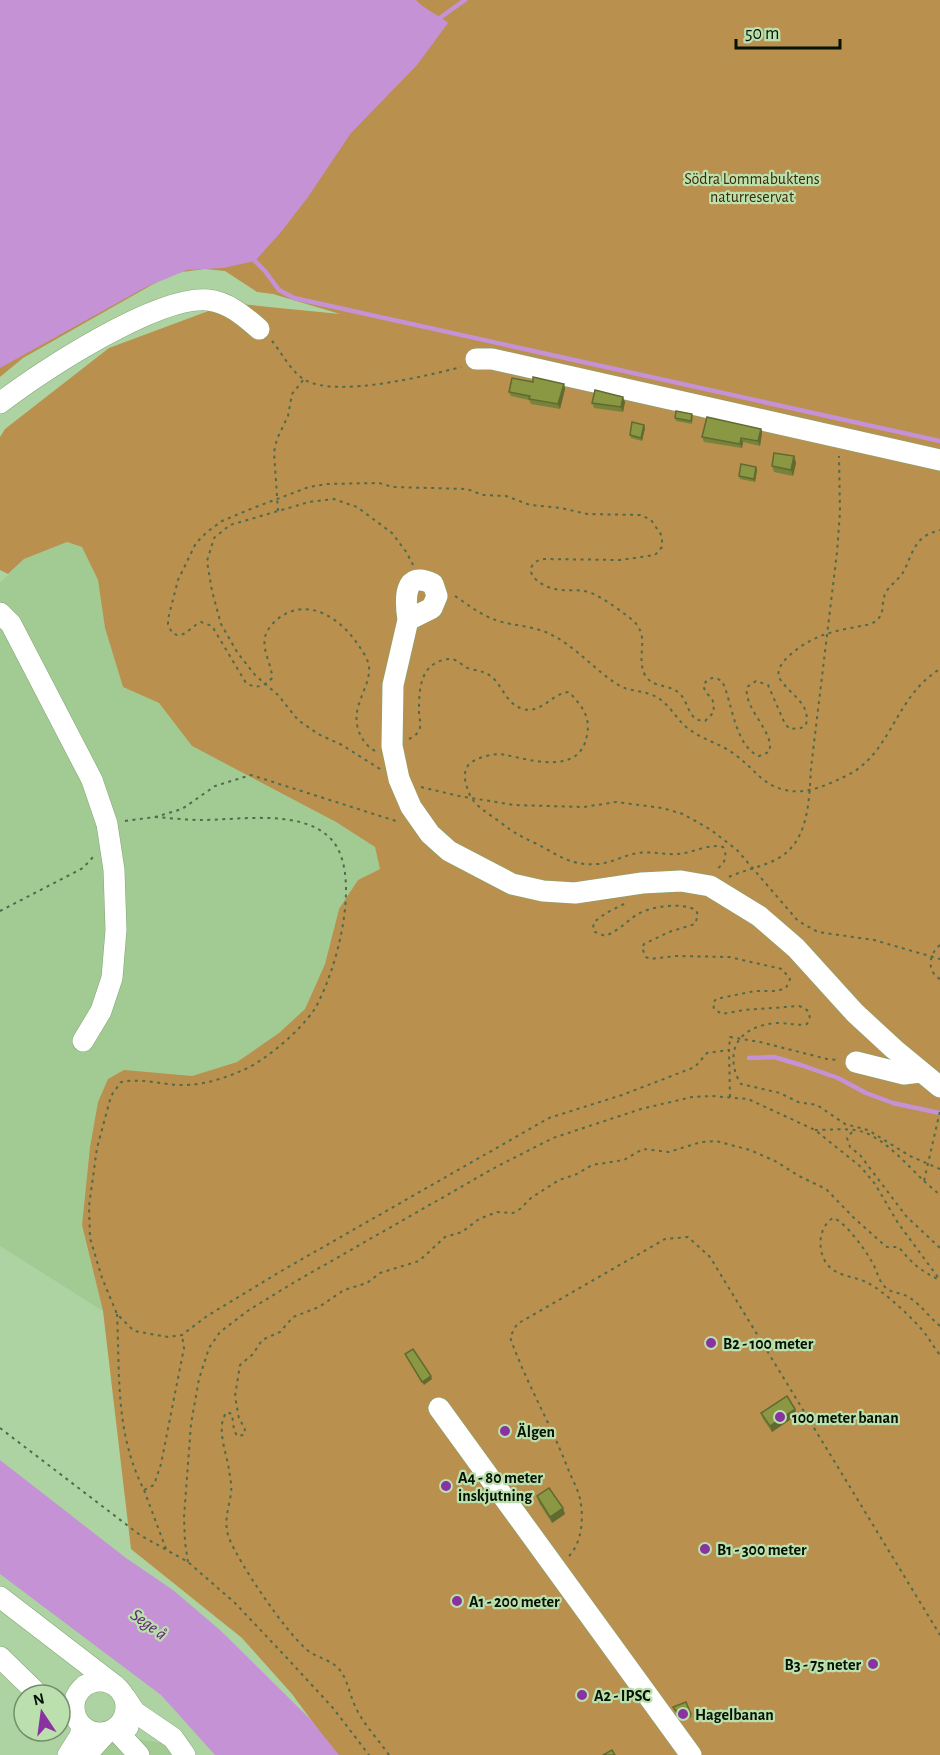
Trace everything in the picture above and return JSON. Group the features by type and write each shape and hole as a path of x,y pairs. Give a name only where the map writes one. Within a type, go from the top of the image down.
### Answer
{"street":[{"path":"0,403 40,374 91,343 145,316 187,300 210,300 237,310 259,329"},
{"path":"476,359 492,359 940,460"},
{"path":"408,620 432,608 437,596 433,584 424,579 417,580 406,593 408,620 393,685 392,746 399,779 411,807 430,834 449,852 512,884 543,891 575,892 712,878 796,948 855,1013 920,1072 940,1087"},
{"path":"0,613 11,624 92,780 108,832 114,870 116,930 112,978 101,1011 83,1041"},
{"path":"856,1062 904,1074 920,1072"},
{"path":"439,1408 691,1755"},
{"path":"0,1597 119,1691 135,1712 173,1738 185,1755"},
{"path":"61,1643 75,1676 73,1710 80,1736 68,1755"},
{"path":"0,1658 26,1683"},
{"path":"73,1710 88,1684 96,1681 119,1691"},
{"path":"86,1755 125,1715 119,1691"},
{"path":"73,1710 99,1733 111,1730 159,1728"},
{"path":"111,1730 139,1755"}],"path":[{"path":"259,329 304,379 319,385 349,387 443,372 464,367 476,359"},
{"path":"278,511 274,452 288,416 292,394 304,379"},
{"path":"712,878 752,869 776,860 793,848 803,830 810,791 840,512 837,438"},
{"path":"712,878 726,859 723,847 717,845 676,854 639,853 601,864 572,862 518,837 478,808 471,798 465,774 466,767 474,760 504,754 534,762 555,763 582,750 587,739 588,718 583,707 568,692 560,692 540,707 531,710 523,709 514,705 494,678 485,672 469,669 455,660 445,660 431,666 423,679 419,701 421,727 419,732 392,746 386,752 376,752 360,735 356,723 358,702 368,677 367,659 352,634 317,610 303,608 290,611 270,628 265,638 272,678 266,684 252,687 246,683 212,626 201,622 185,634 176,636 168,624 172,598 178,580 196,543 222,522 309,487 326,484 379,483 393,487 467,489 483,495 506,496 530,505 561,508 587,514 641,515 651,520 663,542 660,552 655,555 620,560 544,559 532,565 533,577 545,586 556,590 580,590 591,593 633,620 640,628 642,635 642,661 645,675 657,686 672,689 678,693 685,700 692,716 698,721 705,721 714,712 713,701 703,686 706,681 711,678 722,681 740,734 748,748 759,756 769,752 770,741 749,700 747,687 756,681 768,685 785,724 790,729 806,725 807,719 802,703 779,678 779,666 816,638 877,621 884,610 884,596 901,575 916,545 923,537 940,530"},
{"path":"417,580 407,553 392,532 357,507 334,499 309,501 230,525 214,538 207,561 221,624 237,652 255,675 278,695 298,720 318,734 342,745 366,762 425,789 471,798 544,807 584,807 616,802 662,808 683,814 711,830 737,850 798,921 818,932 874,940 940,959"},
{"path":"436,589 447,591 482,615 501,622 549,633 569,645 621,687 645,692 659,699 690,730 734,753 765,783 786,790 810,791 848,775 873,757 909,697 929,676 940,669"},
{"path":"0,911 83,867 108,832 182,809 215,786 251,775 402,823 423,824"},
{"path":"155,817 198,820 285,819 303,822 329,837 341,855 346,888 344,925 332,973 313,1011 278,1048 243,1070 207,1083 180,1085 136,1079 121,1083 111,1096 97,1148 89,1206 90,1238 102,1278 117,1314 124,1438 166,1550"},
{"path":"628,902 598,918 593,928 596,933 605,936 615,932 638,914 648,910 665,906 691,907 698,915 695,924 650,940 642,948 646,957 656,960 676,956 729,957 782,969 787,973 790,979 786,988 721,997 713,1003 717,1012 728,1014 744,1010 799,1006 810,1013 807,1024 801,1026 778,1023 764,1025 740,1038 734,1053 736,1077 741,1084 817,1106 855,1130 866,1133 881,1142 940,1195"},
{"path":"940,945 932,956 930,964 932,972 940,979"},
{"path":"730,1097 730,1037 760,1041 827,1059 856,1062"},
{"path":"117,1314 134,1331 168,1337 182,1335 207,1316 283,1270 549,1118 622,1095 695,1067 707,1053 729,1050"},
{"path":"188,1562 184,1542 184,1517 191,1424 199,1379 209,1348 220,1332 249,1310 293,1283 496,1167 553,1138 641,1109 692,1097 748,1098 815,1130 861,1167 897,1223 940,1280"},
{"path":"924,1181 940,1111"},
{"path":"815,1130 868,1130 928,1165 940,1169"},
{"path":"855,1130 847,1138 850,1147 861,1155 906,1216 940,1248"},
{"path":"389,1755 362,1718 347,1681 339,1669 331,1662 309,1652 296,1639 251,1577 229,1538 226,1525 231,1484 222,1434 223,1418 227,1412 232,1414 235,1433 237,1436 244,1435 245,1428 239,1419 237,1406 236,1387 240,1365 253,1354 262,1340 280,1332 293,1317 319,1307 336,1294 362,1286 380,1274 419,1261 445,1237 462,1232 488,1214 516,1212 538,1193 587,1167 624,1160 643,1149 669,1152 701,1142 716,1141 750,1150 819,1184 883,1244 887,1247 899,1247 924,1274 940,1280"},
{"path":"940,1326 928,1317 911,1298 891,1292 884,1286 873,1263 847,1229 837,1219 829,1220 820,1241 823,1259 836,1272 869,1283 888,1298 926,1334 940,1355"},
{"path":"556,1570 574,1551 582,1527 580,1500 561,1450 510,1337 518,1324 624,1261 665,1239 688,1237 710,1257 940,1635"},
{"path":"144,1490 154,1485 161,1464 184,1347 182,1335"},
{"path":"0,1428 140,1535 188,1562 235,1603 333,1708 369,1755"}],"shaded area":[{"path":"67,542 82,547 98,580 105,628 123,687 159,703 192,746 336,822 375,847 380,869 358,880 339,909 325,964 305,1009 279,1033 237,1062 192,1076 168,1076 98,1102 90,1147 82,1225 103,1311 0,1246 0,583 24,559"},
{"path":"127,1738 162,1743 174,1755 100,1755 106,1746"}],"green space":[{"name":"Södra Lommabuktens naturreservat","path":"0,0 940,0 940,1755 337,1755 292,1694 242,1638 131,1549 103,1311 82,1225 90,1147 98,1102 108,1079 124,1070 192,1076 237,1062 279,1033 305,1009 325,964 339,909 358,880 380,869 375,847 336,822 192,746 159,703 123,687 105,628 98,580 82,547 67,542 24,559 8,574 0,570 0,437 5,429 109,348 230,303 340,314 273,294 257,292 225,271 205,269 182,272 166,277 23,358 0,377"}],"water":[{"path":"0,0 416,0 448,23 417,65 351,133 308,197 255,261 223,268 187,270 146,287 0,368"},
{"name":"Sege å","path":"0,1460 126,1558 173,1590 220,1630 310,1719 339,1755 215,1755 161,1695 0,1574"}],"building":[{"path":"533,377 564,384 558,404 529,399 530,396 509,392 512,378 533,382"},
{"path":"595,390 623,397 621,407 592,403"},
{"path":"676,411 692,414 691,421 675,418"},
{"path":"707,417 761,429 758,441 741,438 740,444 702,437"},
{"path":"632,422 644,425 641,438 630,435"},
{"path":"774,453 794,456 791,470 772,466"},
{"path":"741,464 756,467 754,479 739,476"},
{"path":"413,1349 431,1376 422,1382 405,1354"},
{"path":"787,1396 795,1409 770,1426 761,1413"},
{"path":"549,1488 563,1508 550,1517 537,1496"},
{"name":"Hagelbanan","path":"686,1702 691,1714 681,1718 673,1707"},
{"path":"612,1750 615,1755 603,1755"}],"waterway":[{"path":"441,17 465,0"},
{"path":"255,261 279,290 294,298 940,441"},
{"path":"749,1058 774,1057 838,1078 866,1093 893,1103 940,1113"}],"place":[{"name":"B2 - 100 meter","path":"711,1343"},
{"name":"100 meter banan","path":"780,1417"},
{"name":"Älgen","path":"505,1431"},
{"name":"A4 - 80 meter inskjutning","path":"446,1486"},
{"name":"B1 - 300 meter","path":"705,1549"},
{"name":"A1 - 200 meter","path":"457,1601"},
{"name":"B3 - 75 neter","path":"873,1664"},
{"name":"A2 - IPSC","path":"582,1695"},
{"name":"Hagelbanan","path":"683,1714"}]}
